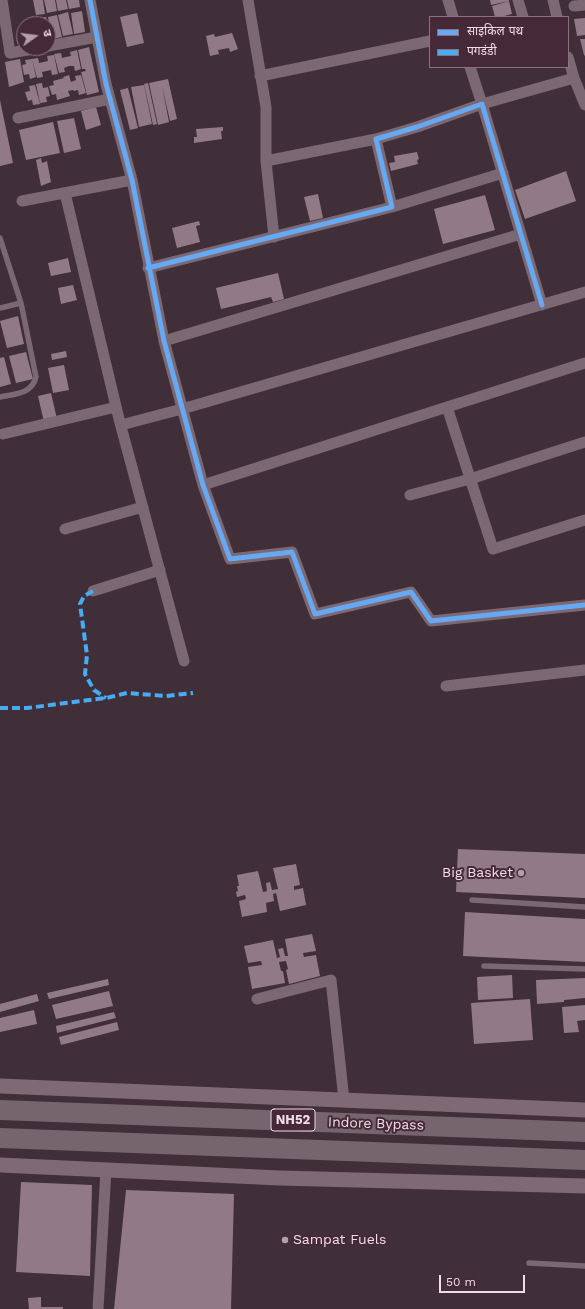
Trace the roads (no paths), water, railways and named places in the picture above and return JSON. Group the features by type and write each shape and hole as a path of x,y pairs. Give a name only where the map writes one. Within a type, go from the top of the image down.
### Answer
{"highway":[{"name":"Indore Bypass","path":"0,1110 585,1132"},
{"name":"Indore Bypass","path":"0,1138 585,1160"}],"street":[{"path":"2,0 10,53 16,52"},
{"path":"90,0 110,99 132,180 148,268 164,341 203,486 230,559 292,552 315,614 411,592 430,621 585,606"},
{"path":"248,0 266,107 266,161 274,237"},
{"path":"448,0 453,16"},
{"path":"518,0 523,16"},
{"path":"553,0 557,16"},
{"path":"56,45 97,37"},
{"path":"260,76 429,41"},
{"path":"569,60 574,78 585,105"},
{"path":"470,68 542,305"},
{"path":"266,161 376,139 417,127 482,104 574,78"},
{"path":"18,118 110,99"},
{"path":"376,139 392,207"},
{"path":"148,268 392,207 503,173"},
{"path":"22,202 132,180"},
{"path":"65,193 116,407 184,661"},
{"path":"164,341 521,234"},
{"path":"121,425 182,409 585,292"},
{"path":"203,486 585,362"},
{"path":"3,434 116,407"},
{"path":"447,407 493,549 585,520"},
{"path":"410,495 470,479 585,442"},
{"path":"65,529 143,507"},
{"path":"93,591 160,570"},
{"path":"446,686 585,670"},
{"path":"257,998 331,980 344,1100"},
{"path":"0,1086 585,1110"},
{"path":"0,1165 280,1178 585,1186"},
{"path":"98,1309 106,1170"}],"lane":[{"path":"0,238 21,303 36,377 34,384 26,391 0,397"},
{"path":"0,308 21,303"},
{"path":"472,900 585,907"},
{"path":"484,966 585,969"},
{"path":"529,1263 585,1266"}],"place":[{"name":"Big Basket","path":"521,873"},
{"name":"Sampat Fuels","path":"285,1240"}]}
